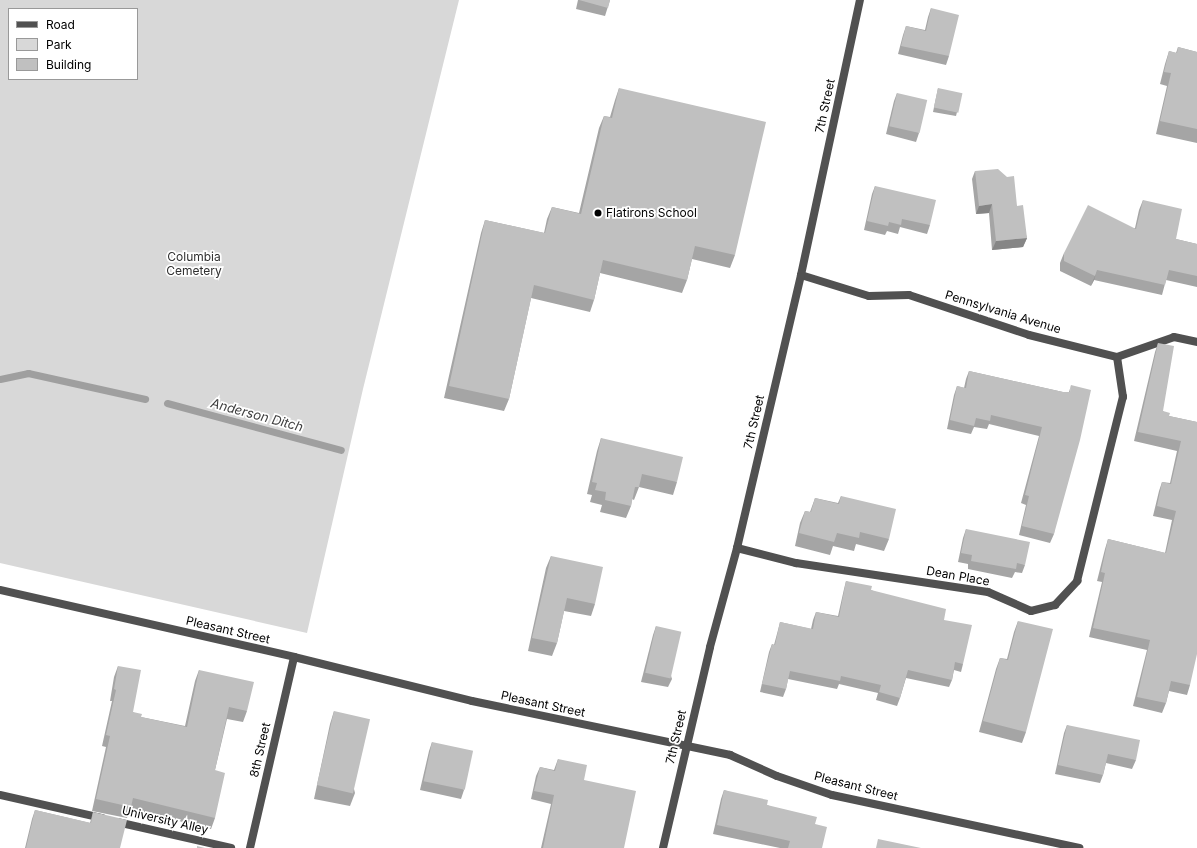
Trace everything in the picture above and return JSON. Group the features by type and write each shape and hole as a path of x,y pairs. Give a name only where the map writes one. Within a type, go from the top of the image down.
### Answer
{"street":[{"name":"7th Street","path":"663,848 686,746 737,548 800,275 860,0"},
{"name":"Pennsylvania Avenue","path":"800,275 869,296 909,295 1029,335 1117,357"},
{"path":"1117,357 1174,337 1197,342"},
{"name":"Dean Place","path":"737,548 796,563 988,592 1031,611 1055,605 1077,581 1123,397 1117,357"},
{"name":"Pleasant Street","path":"0,590 294,657 472,701 730,755 777,776 832,795 1079,848"},
{"name":"8th Street","path":"250,848 294,657"},
{"name":"University Alley","path":"0,795 231,848"}],"green space":[{"name":"Columbia Cemetery","path":"0,0 459,0 363,389 307,633 0,563"}],"building":[{"path":"579,0 610,0 608,8"},
{"path":"931,8 959,15 949,56 901,46 906,26 926,31"},
{"path":"1178,47 1197,52 1197,129 1160,121 1171,73 1164,72 1169,51 1177,53"},
{"path":"619,88 766,122 735,255 695,246 687,280 603,260 594,300 534,285 509,399 449,386 485,220 545,233 552,207 581,214 604,116 612,118"},
{"path":"938,88 962,93 958,113 934,108"},
{"path":"897,93 927,100 920,133 889,126"},
{"path":"998,169 1007,177 1014,176 1017,206 1023,205 1027,238 996,241 992,204 979,206 975,171"},
{"path":"875,186 936,200 930,225 902,219 901,225 889,222 888,226 867,221"},
{"path":"1143,200 1182,209 1176,239 1197,244 1197,276 1169,270 1165,285 1097,270 1095,276 1064,261 1064,253 1088,205 1136,229"},
{"path":"1158,343 1174,346 1163,411 1170,413 1169,416 1197,422 1197,654 1190,685 1171,681 1166,703 1137,697 1150,640 1093,628 1105,573 1101,572 1108,539 1166,553 1176,511 1157,506 1162,482 1171,484 1181,441 1138,432"},
{"path":"969,371 1063,392 1070,392 1071,385 1091,390 1080,440 1054,534 1022,526 1029,496 1025,495 1042,427 991,415 990,421 976,418 974,426 950,420 957,386 966,388"},
{"path":"601,438 683,457 677,482 642,474 639,487 635,487 631,506 605,500 606,492 595,490 597,483 592,482"},
{"path":"841,496 896,509 889,539 860,532 859,538 837,533 834,542 799,533 805,511 811,512 815,498 839,504"},
{"path":"966,529 1030,542 1025,565 1017,563 1016,569 971,561 972,555 961,553"},
{"path":"551,556 603,567 595,604 567,598 557,643 532,638"},
{"path":"846,581 872,586 871,590 946,609 944,620 972,625 963,664 955,662 952,680 908,670 900,698 879,692 881,685 841,676 840,681 790,671 786,689 762,684 772,644 775,645 780,622 813,629 816,612 839,617"},
{"path":"1018,621 1053,629 1026,732 983,721 1000,658 1008,660"},
{"path":"656,626 681,632 671,679 645,673"},
{"path":"118,666 141,670 133,712 142,714 141,717 187,727 199,670 254,682 247,711 229,707 215,770 225,773 215,818 133,798 131,807 96,799 110,736 106,735 116,690 114,689"},
{"path":"334,711 370,719 353,793 317,785"},
{"path":"1067,725 1140,740 1136,760 1108,754 1103,775 1058,765"},
{"path":"432,742 473,751 465,790 424,781"},
{"path":"558,759 587,765 584,780 636,791 624,848 543,848 554,795 534,791 540,767 555,771"},
{"path":"724,790 768,800 767,805 817,817 815,824 827,827 822,848 788,848 790,841 717,825"},
{"path":"35,810 91,823 93,812 127,820 120,848 26,848"},
{"path":"878,839 921,848 876,848"}],"waterway":[{"name":"Anderson Ditch","path":"0,379 28,373 145,399"},
{"name":"Anderson Ditch","path":"167,403 341,450"}],"place":[{"name":"Flatirons School","path":"598,213"}]}
